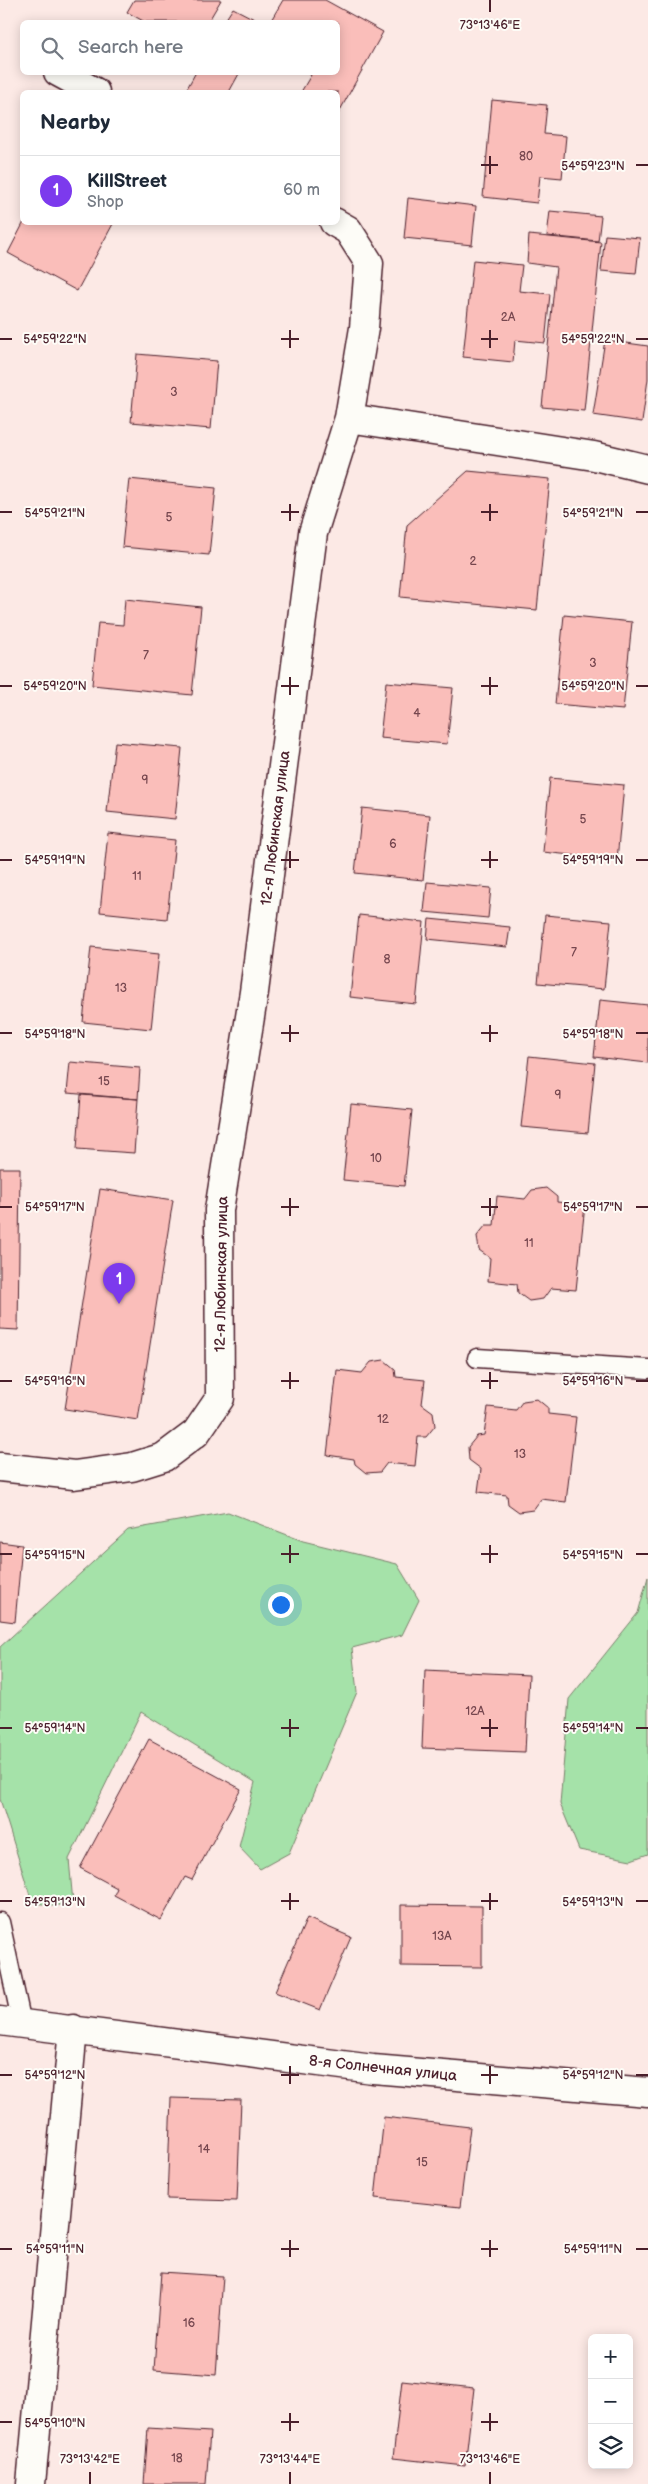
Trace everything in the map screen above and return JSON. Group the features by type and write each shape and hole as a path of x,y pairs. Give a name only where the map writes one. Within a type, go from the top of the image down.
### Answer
{"street":[{"path":"64,75 91,90"},
{"name":"12-я Любинская улица","path":"0,1467 74,1475 132,1467 164,1457 196,1433 220,1398 218,1210 254,992 313,533 349,418 364,328 370,264 348,230 339,225"},
{"path":"349,418 594,456 648,469"},
{"name":"8-я Солнечная улица","path":"11,2022 373,2069 648,2092"},
{"path":"31,2484 73,2029"}],"lane":[{"path":"477,1358 648,1369"},
{"path":"0,1922 11,2022"}],"green space":[{"path":"228,1512 303,1541 397,1564 419,1600 402,1635 352,1648 357,1692 289,1853 260,1869 239,1847 255,1782 141,1712 69,1859 73,1903 52,1906 32,1902 0,1799 0,1647 128,1530"},
{"path":"648,1577 648,1854 631,1860 579,1850 560,1804 569,1699 638,1613"}],"building":[{"path":"134,0 221,0 209,20 141,20 127,12"},
{"path":"283,0 325,0 383,32 340,110 340,90 302,90 311,75 340,75 340,20 271,20"},
{"path":"233,8 256,20 225,20"},
{"path":"194,75 238,75 230,90 186,90"},
{"path":"492,100 547,105 544,134 566,136 562,178 540,176 537,203 483,197"},
{"path":"408,198 476,206 472,245 404,238"},
{"path":"550,211 601,216 598,241 547,236"},
{"path":"22,225 112,225 77,291 8,253"},
{"path":"529,235 601,242 584,411 542,407 556,267 527,263"},
{"path":"605,235 640,238 636,274 601,271"},
{"path":"473,260 522,265 519,291 550,294 545,343 515,340 513,362 463,357"},
{"path":"605,340 648,346 648,379 642,422 593,415"},
{"path":"137,354 217,361 211,429 131,422"},
{"path":"468,471 550,479 537,610 400,597 407,525"},
{"path":"129,479 216,488 209,555 122,547"},
{"path":"125,599 201,607 192,695 92,685 98,623 123,625"},
{"path":"564,615 632,622 623,710 555,704"},
{"path":"386,682 453,688 447,744 380,738"},
{"path":"115,742 182,748 175,819 107,812"},
{"path":"550,778 624,785 617,860 543,852"},
{"path":"362,808 430,815 423,880 355,873"},
{"path":"108,833 175,840 167,919 100,912"},
{"path":"427,882 491,888 488,918 424,912"},
{"path":"359,915 424,922 416,1004 350,997"},
{"path":"545,915 611,921 604,989 538,983"},
{"path":"429,919 510,927 507,947 427,939"},
{"path":"91,947 159,954 151,1029 83,1022"},
{"path":"600,1000 648,1005 648,1063 594,1057"},
{"path":"529,1056 595,1063 588,1133 521,1127"},
{"path":"70,1062 140,1068 138,1099 67,1093"},
{"path":"81,1095 138,1099 134,1153 77,1149"},
{"path":"351,1104 412,1110 404,1186 343,1180"},
{"path":"0,1168 20,1168 18,1330 0,1329"},
{"path":"546,1188 557,1197 557,1202 585,1205 576,1290 551,1288 543,1299 529,1301 518,1293 517,1284 488,1281 490,1258 479,1250 477,1236 486,1225 494,1225 497,1196 525,1199 532,1190"},
{"path":"100,1189 173,1200 138,1420 65,1409"},
{"path":"384,1360 395,1369 396,1377 425,1380 422,1404 433,1412 435,1426 426,1437 418,1437 415,1466 387,1463 380,1472 366,1473 355,1464 354,1459 327,1455 337,1370 362,1373 371,1362"},
{"path":"537,1399 548,1408 548,1414 576,1417 566,1502 541,1499 533,1510 519,1512 508,1504 507,1495 478,1492 481,1469 469,1460 468,1447 477,1436 484,1435 488,1407 516,1410 523,1401"},
{"path":"0,1542 22,1545 15,1622 0,1620"},
{"path":"425,1670 529,1675 525,1752 422,1748"},
{"path":"149,1739 241,1789 192,1880 185,1877 161,1920 114,1895 117,1888 80,1868"},
{"path":"401,1905 482,1906 482,1967 401,1966"},
{"path":"307,1918 351,1937 320,2010 275,1992"},
{"path":"171,2098 241,2100 237,2201 167,2199"},
{"path":"384,2117 470,2127 460,2207 375,2198"},
{"path":"161,2272 223,2276 216,2375 154,2370"},
{"path":"402,2380 474,2388 465,2466 393,2458"},
{"path":"148,2428 210,2432 206,2484 144,2484"}],"place":[{"name":"KillStreet","path":"119,1304"}]}
